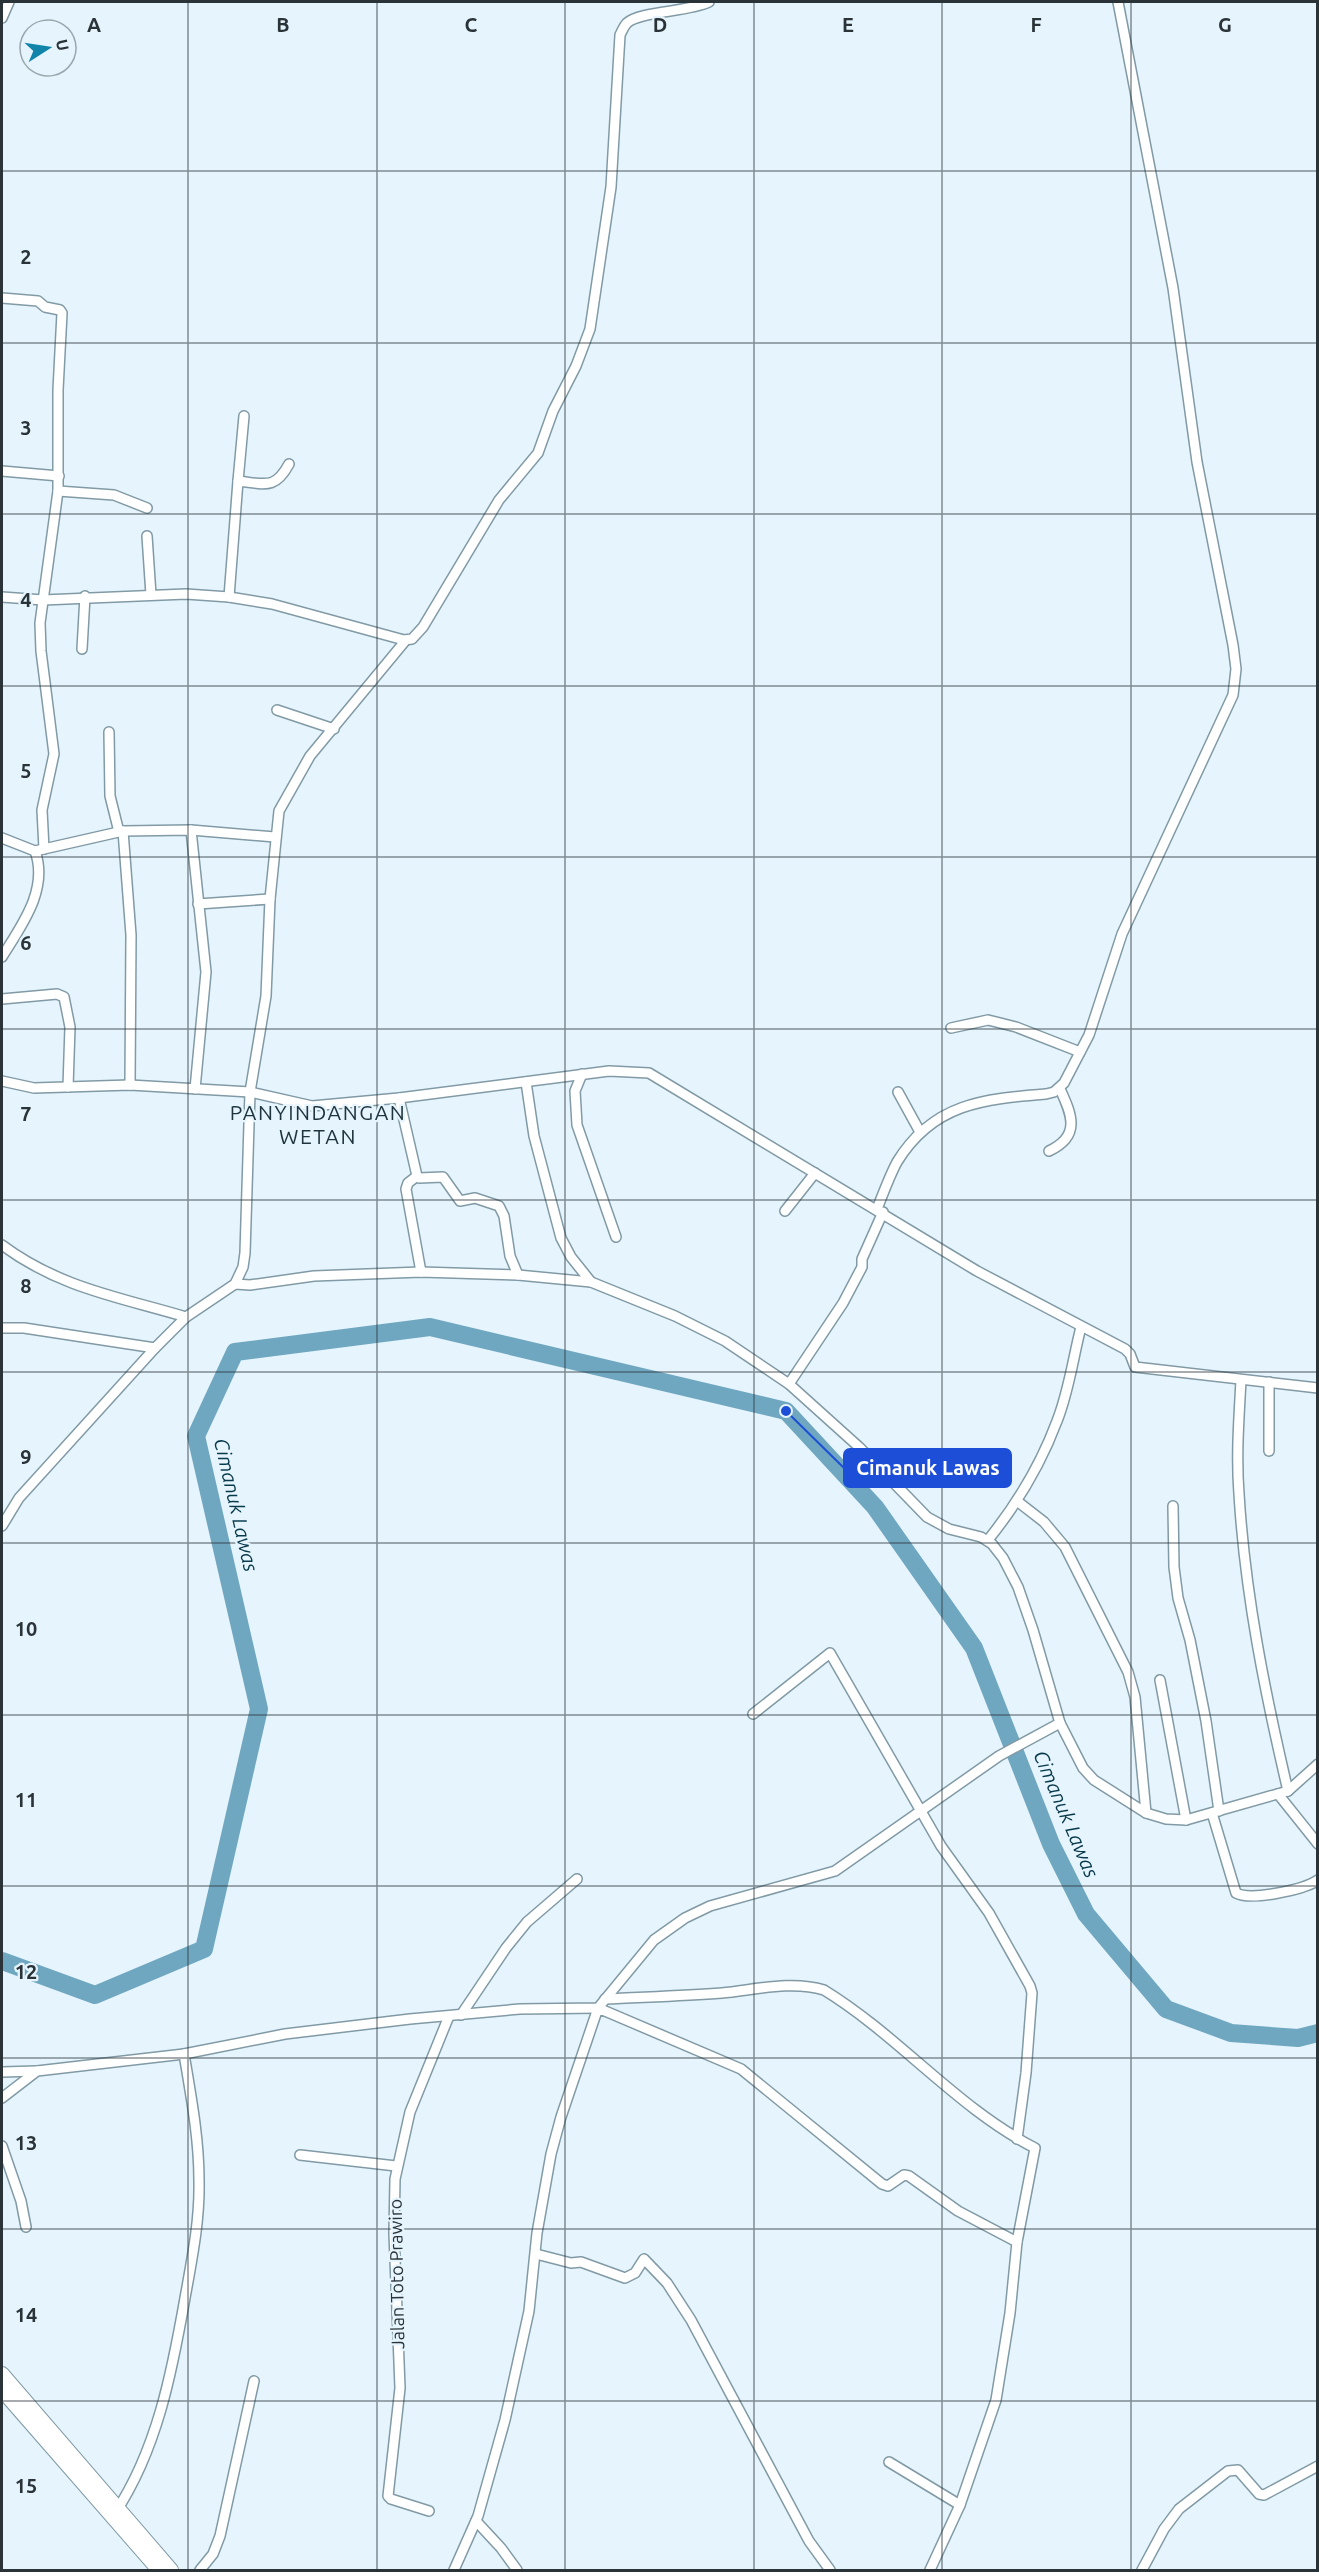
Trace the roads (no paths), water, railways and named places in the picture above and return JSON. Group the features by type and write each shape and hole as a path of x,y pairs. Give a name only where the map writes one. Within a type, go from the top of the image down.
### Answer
{"main road":[{"path":"2,2374 50,2437"},
{"path":"2,2390 120,2507 171,2571"},
{"path":"120,2507 159,2571"}],"street":[{"path":"2,18 9,2"},
{"path":"2,597 44,600 85,596 186,594 229,597 272,604 406,640 412,639 423,627 499,500 538,453 553,411 580,357 590,329 611,187 620,35 626,23 634,19 680,11 709,2"},
{"path":"789,1384 843,1303 862,1268 862,1259 897,1164 920,1132 940,1119 982,1100 1046,1094 1060,1089 1080,1053 1099,1007 1122,934 1233,695 1236,669 1197,462 1173,288 1118,2"},
{"path":"2,298 38,301 45,307 63,313 58,390 58,491 40,623 40,651 54,754 42,810 38,885 22,924 2,957"},
{"path":"229,597 243,416"},
{"path":"238,481 274,484 289,464"},
{"path":"2,471 59,476"},
{"path":"58,491 114,495 147,508"},
{"path":"147,536 151,595"},
{"path":"82,649 85,596"},
{"path":"2,1526 19,1498 155,1348 186,1317 235,1284 243,1267 250,1092 266,996 270,899 279,811 310,756 406,640"},
{"path":"276,710 334,729"},
{"path":"109,732 110,796 121,832 131,934 130,1085"},
{"path":"2,838 39,850 121,832 191,830 275,837"},
{"path":"191,830 206,972 195,1089"},
{"path":"198,904 270,899"},
{"path":"2,999 57,994 64,997 70,1028 68,1087"},
{"path":"951,1028 991,1021 1016,1027 1080,1053"},
{"path":"2,1081 33,1088 130,1085 250,1092 312,1106 399,1098 582,1074 628,1071 654,1075 977,1271 1128,1352 1133,1365 1139,1368 1317,1388"},
{"path":"582,1074 575,1091 577,1125 616,1237"},
{"path":"526,1082 534,1136 555,1220 567,1251 591,1282"},
{"path":"1049,1151 1062,1144 1071,1130 1069,1111 1060,1089"},
{"path":"898,1092 920,1132"},
{"path":"399,1098 417,1176"},
{"path":"785,1211 815,1173"},
{"path":"417,1176 408,1183 406,1189 421,1272"},
{"path":"417,1176 420,1178 443,1177 460,1201 476,1198 499,1206 504,1216 510,1256 518,1275"},
{"path":"2,1245 28,1264 72,1284 98,1294 186,1317"},
{"path":"235,1284 250,1286 314,1276 421,1272 518,1275 591,1282 675,1316 725,1341 789,1384 859,1447 927,1517 949,1529 988,1540 1003,1558 1018,1587 1060,1723 1083,1768 1094,1780 1146,1813 1166,1819 1186,1820 1288,1791 1317,1764"},
{"path":"988,1540 1017,1501 1041,1459 1058,1420 1081,1327"},
{"path":"2,1328 24,1328 155,1348"},
{"path":"1241,1380 1238,1462 1242,1534 1259,1655 1288,1791"},
{"path":"1269,1382 1269,1451"},
{"path":"1017,1501 1044,1522 1065,1547 1128,1672 1135,1697 1146,1813"},
{"path":"1173,1506 1173,1550 1178,1598 1190,1640 1206,1721 1215,1812 1236,1893 1254,1896 1276,1893 1317,1881"},
{"path":"753,1714 830,1653 944,1850 989,1913 1030,1986 1032,1993 1026,2073 1017,2139"},
{"path":"1160,1680 1186,1820"},
{"path":"454,2571 476,2521 490,2479 526,2327 551,2154 561,2117 598,2008 654,1940 686,1918 710,1905 836,1871 999,1756 1060,1723"},
{"path":"1278,1794 1317,1844"},
{"path":"461,2015 506,1948 527,1922 577,1879"},
{"path":"605,1999 706,1994 761,1988 807,1987 824,1990 1017,2139 1035,2148 1017,2242 1010,2313 996,2400 960,2505 930,2571"},
{"path":"2,2072 37,2071 184,2054 285,2034 449,2016 520,2009 598,2008 741,2069 882,2184 888,2186 904,2175 909,2176 958,2211 1017,2242"},
{"name":"Jalan Toto Prawiro","path":"429,2511 388,2496 400,2388 394,2233 396,2166 410,2112 449,2016"},
{"path":"120,2507 140,2468 167,2391 183,2314 198,2218 198,2139 184,2054"},
{"path":"2,2098 37,2071"},
{"path":"2,2146 21,2201 26,2227"},
{"path":"300,2155 396,2166"},
{"path":"536,2254 571,2263 581,2262 625,2278 635,2273 644,2259 667,2283 691,2320 809,2541 830,2571"},
{"path":"200,2571 213,2554 220,2536 254,2381"},
{"path":"888,2462 960,2505"},
{"path":"1142,2571 1164,2529 1179,2509 1228,2471 1238,2470 1260,2494 1264,2495 1317,2466"},
{"path":"476,2521 501,2548 517,2571"}],"waterway":[{"name":"Cimanuk Lawas","path":"2,1961 95,1995 204,1949 259,1709 196,1436 235,1352 430,1327 786,1411 875,1507 974,1648 1051,1844 1086,1914 1166,2009 1231,2033 1298,2038 1318,2033"}],"place":[{"name":"Cimanuk Lawas","path":"786,1411"}],"district":[{"name":"PANYINDANGAN WETAN","path":"318,1125"}]}
